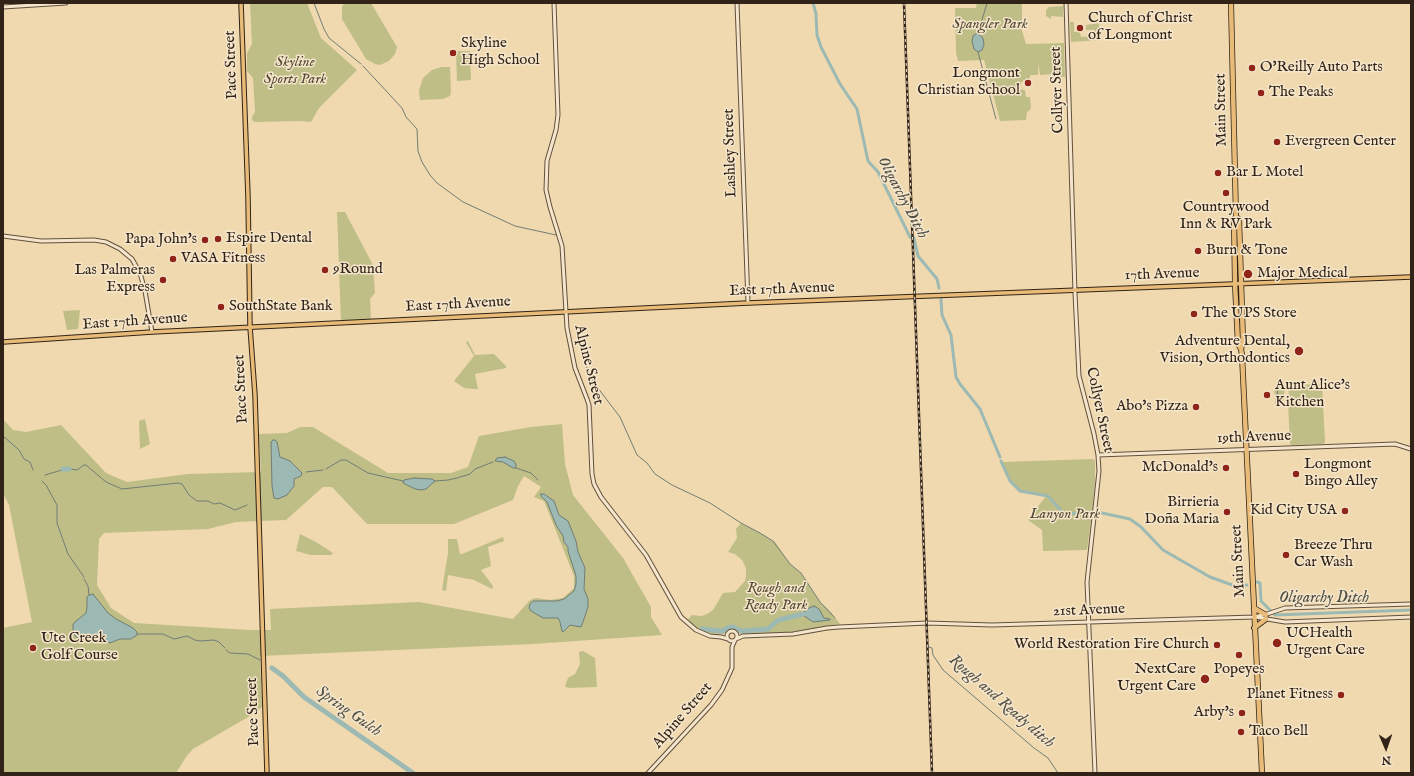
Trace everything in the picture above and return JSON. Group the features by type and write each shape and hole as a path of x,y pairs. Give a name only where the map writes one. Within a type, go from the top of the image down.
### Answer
{"highway":[{"name":"Main Street","path":"1231,3 1236,217 1239,219 1238,284 1243,341 1241,349 1262,773"},
{"path":"1254,608 1267,616 1254,628"}],"main road":[{"name":"Pace Street","path":"241,3 250,327 255,395 268,773"},
{"name":"17th Avenue","path":"915,296 1411,277"},
{"name":"East 17th Avenue","path":"3,342 250,327 915,296"}],"street":[{"path":"3,7 66,3"},
{"name":"Alpine Street","path":"554,3 558,115 556,130 548,161 546,181 548,199 562,246 567,328 575,368 588,405 592,474 594,484 601,497 646,555 681,617 696,630 710,636 721,637"},
{"name":"Lashley Street","path":"737,3 748,303"},
{"name":"Collyer Street","path":"1066,3 1079,376 1094,434 1099,471 1087,582 1095,773"},
{"path":"3,236 41,241 94,240 110,244 120,249 132,259 140,273 144,286 152,332"},
{"name":"19th Avenue","path":"1098,455 1395,444 1411,449"},
{"path":"1267,616 1275,611 1285,608 1411,604"},
{"name":"21st Avenue","path":"743,636 793,634 827,628 924,623 974,626 1267,616 1285,622 1411,617"},
{"path":"721,637 731,631 743,636"},
{"path":"735,632 737,636 736,639"},
{"path":"727,634 728,640"},
{"path":"721,637 732,641 743,636"},
{"name":"Alpine Street","path":"648,773 711,705 722,690 732,668 732,648 736,639"},
{"name":"Alpine Street","path":"728,640 732,648"}],"green space":[{"name":"Skyline Sports Park","path":"250,3 307,3 321,38 357,70 319,108 311,122 255,122 252,120 255,112 253,78 247,71 247,53 252,44"},
{"path":"344,3 371,3 397,47 395,54 389,61 380,65 366,59 342,19 342,7"},
{"name":"Spangler Park","path":"977,3 1022,3 1022,31 1026,44 1064,43 1065,77 1054,76 1054,74 1040,75 1038,63 1038,75 1030,75 1030,80 1023,80 1021,85 1016,85 1016,90 1022,90 1022,86 1023,90 1025,90 1026,97 1030,97 1031,108 1027,112 1026,120 1000,121 984,60 958,61 956,53 955,8 976,8"},
{"path":"1063,6 1063,17 1051,16 1051,19 1046,16 1046,10 1049,7"},
{"path":"1070,22 1074,22 1074,32 1080,32 1081,37 1095,36 1095,30 1086,30 1086,25 1099,23 1100,40 1071,42"},
{"path":"456,51 470,51 471,80 457,81"},
{"path":"441,67 450,67 450,96 443,99 420,100 419,90 423,78 432,70"},
{"path":"337,212 345,212 373,265 375,293 370,299 371,321 341,323"},
{"path":"80,310 78,329 67,330 63,311"},
{"path":"468,341 475,355 494,354 506,366 506,368 475,374 478,389 464,388 454,381 474,356 466,342"},
{"path":"1322,384 1325,442 1323,444 1290,444 1288,402 1289,388 1292,385"},
{"path":"1277,386 1284,386 1285,388 1283,404 1276,405 1274,389"},
{"name":"Ute Creek Golf Course","path":"3,419 13,430 26,432 61,425 106,473 127,482 188,474 261,472 259,434 287,433 300,427 313,427 388,473 451,473 468,467 479,436 531,427 562,424 565,464 573,495 623,558 651,607 651,617 662,635 533,644 260,656 262,707 255,713 193,749 176,773 5,773 3,772 3,628 32,622 9,505 3,493","holes":["524,476 541,487 534,497 544,501 574,576 574,588 563,598 550,600 536,598 530,600 513,619 419,602 270,609 271,630 134,623 111,608 97,585 99,539 104,533 208,529 236,522 286,520 323,487 332,487 367,524 454,524 513,500 518,486"]},
{"path":"145,419 150,444 140,449 139,421"},
{"name":"Lanyon Park","path":"1093,459 1095,461 1095,482 1087,550 1043,551 1042,530 1028,520 1046,496 1023,492 1016,488 1010,481 1002,462"},
{"name":"Rough and Ready Park","path":"741,523 775,542 790,564 801,573 820,602 830,611 840,624 793,632 742,634 731,630 724,634 717,635 701,631 687,620 692,615 702,616 713,610 723,593 735,592 745,581 746,568 742,560 735,554 728,552 737,538 736,529"},
{"path":"300,534 333,553 331,555 311,555 296,551"},
{"path":"503,537 504,541 488,547 491,566 481,570 493,586 492,589 474,580 448,575 446,591 442,590 448,553 448,539 457,539 460,554 462,554"},
{"path":"583,651 595,658 597,687 568,688 565,686 568,678 575,674 580,664 579,652"}],"water":[{"path":"977,33 983,38 984,45 982,50 978,52 974,49 972,41 973,36"},
{"path":"273,440 277,442 280,457 290,461 302,473 301,476 294,479 294,486 287,495 278,499 274,498 272,486 271,442"},
{"path":"505,457 514,461 516,468 513,468 503,462 495,461 497,458"},
{"path":"414,478 432,479 435,481 426,489 421,490 415,489 403,483 404,480"},
{"path":"541,494 544,494 554,501 559,515 568,521 585,568 584,589 588,599 588,607 583,622 581,627 570,625 563,632 558,618 543,618 531,611 529,608 533,601 557,601 564,599 574,591 576,584 576,576 568,547 556,525 547,502"},
{"path":"93,594 108,613 133,628 137,632 137,635 131,639 120,639 110,643 97,639 82,639 76,637 73,632 73,624 86,613 87,597"},
{"path":"814,606 819,609 824,618 830,620 813,622 803,615 803,613 809,608"}],"waterway":[{"name":"Rough and Ready ditch","path":"314,3 329,38 361,64"},
{"name":"Oligarchy Ditch","path":"813,3 816,14 817,35 821,47 840,84 857,109 868,161 878,172 910,237 914,238 918,256 937,279 939,288"},
{"path":"979,30 987,3"},
{"path":"978,52 996,119"},
{"name":"Rough and Ready ditch","path":"363,66 402,108 406,117 417,129 418,151 422,162 437,183 463,202 515,226 556,235"},
{"name":"Oligarchy Ditch","path":"941,299 942,315 951,335 956,377 980,409 1000,457"},
{"name":"Rough and Ready ditch","path":"584,361 594,383 620,417 637,455 647,463 655,474 672,485 710,503 773,541 790,564 801,573 820,602 835,618"},
{"path":"1276,403 1278,390"},
{"path":"1277,398 1278,401 1282,403"},
{"path":"3,436 19,450 24,459 30,462 33,470"},
{"path":"326,469 341,460 346,460 368,473 403,481"},
{"name":"Oligarchy Ditch","path":"1001,461 1010,481 1020,491 1048,496 1063,513 1066,514 1092,512"},
{"path":"435,481 448,480 470,474 475,469 493,462"},
{"path":"70,469 77,470 86,465 106,482 122,489 178,483 182,484 189,495 197,501 208,501 214,504 220,503 235,510 247,505"},
{"path":"516,468 531,473 538,480"},
{"path":"63,469 69,469"},
{"path":"45,475 62,470"},
{"path":"306,472 323,470"},
{"path":"42,481 46,485 57,505 57,523 68,554 84,577"},
{"name":"Oligarchy Ditch","path":"1097,512 1130,519 1141,527 1163,550 1210,577 1235,586 1247,585"},
{"path":"84,579 88,586 89,595"},
{"name":"Oligarchy Ditch","path":"1257,582 1260,583 1261,601 1275,615 1411,610"},
{"path":"779,620 803,614"},
{"path":"733,627 741,631 768,629 777,621"},
{"path":"702,629 722,631 730,627"},
{"path":"137,634 163,634 174,639 187,636 200,641 214,640 219,642 225,648"},
{"name":"Rough and Ready ditch","path":"929,647 932,648 933,655 943,670 1034,748 1048,758 1058,773"},
{"path":"226,650 230,653 248,654 260,660"},
{"name":"Spring Gulch","path":"272,668 283,676 304,697 413,773"}],"railway":[{"path":"904,3 932,773"}],"place":[{"name":"Church of Christ of Longmont","path":"1080,28"},
{"name":"Skyline High School","path":"453,53"},
{"name":"O'Reilly Auto Parts","path":"1252,68"},
{"name":"Longmont Christian School","path":"1028,83"},
{"name":"The Peaks","path":"1261,93"},
{"name":"Evergreen Center","path":"1277,142"},
{"name":"Bar L Motel","path":"1218,173"},
{"name":"Countrywood Inn & RV Park","path":"1226,193"},
{"name":"Espire Dental","path":"218,239"},
{"name":"Papa John's","path":"205,240"},
{"name":"Burn & Tone","path":"1198,251"},
{"name":"VASA Fitness","path":"173,259"},
{"name":"9Round","path":"325,270"},
{"name":"Major Medical","path":"1248,274"},
{"name":"Las Palmeras Express","path":"163,280"},
{"name":"SouthState Bank","path":"221,307"},
{"name":"The UPS Store","path":"1194,314"},
{"name":"Adventure Dental, Vision, Orthodontics","path":"1299,351"},
{"name":"Aunt Alice's Kitchen","path":"1267,395"},
{"name":"Abo's Pizza","path":"1196,407"},
{"name":"McDonald's","path":"1226,468"},
{"name":"Longmont Bingo Alley","path":"1296,474"},
{"name":"Kid City USA","path":"1345,511"},
{"name":"Birrieria Doña Maria","path":"1227,512"},
{"name":"Breeze Thru Car Wash","path":"1286,555"},
{"name":"UCHealth Urgent Care","path":"1277,643"},
{"name":"World Restoration Fire Church","path":"1217,645"},
{"name":"Ute Creek Golf Course","path":"33,648"},
{"name":"Popeyes","path":"1239,655"},
{"name":"NextCare Urgent Care","path":"1205,679"},
{"name":"Planet Fitness","path":"1341,695"},
{"name":"Arby's","path":"1242,713"},
{"name":"Taco Bell","path":"1241,732"}]}
